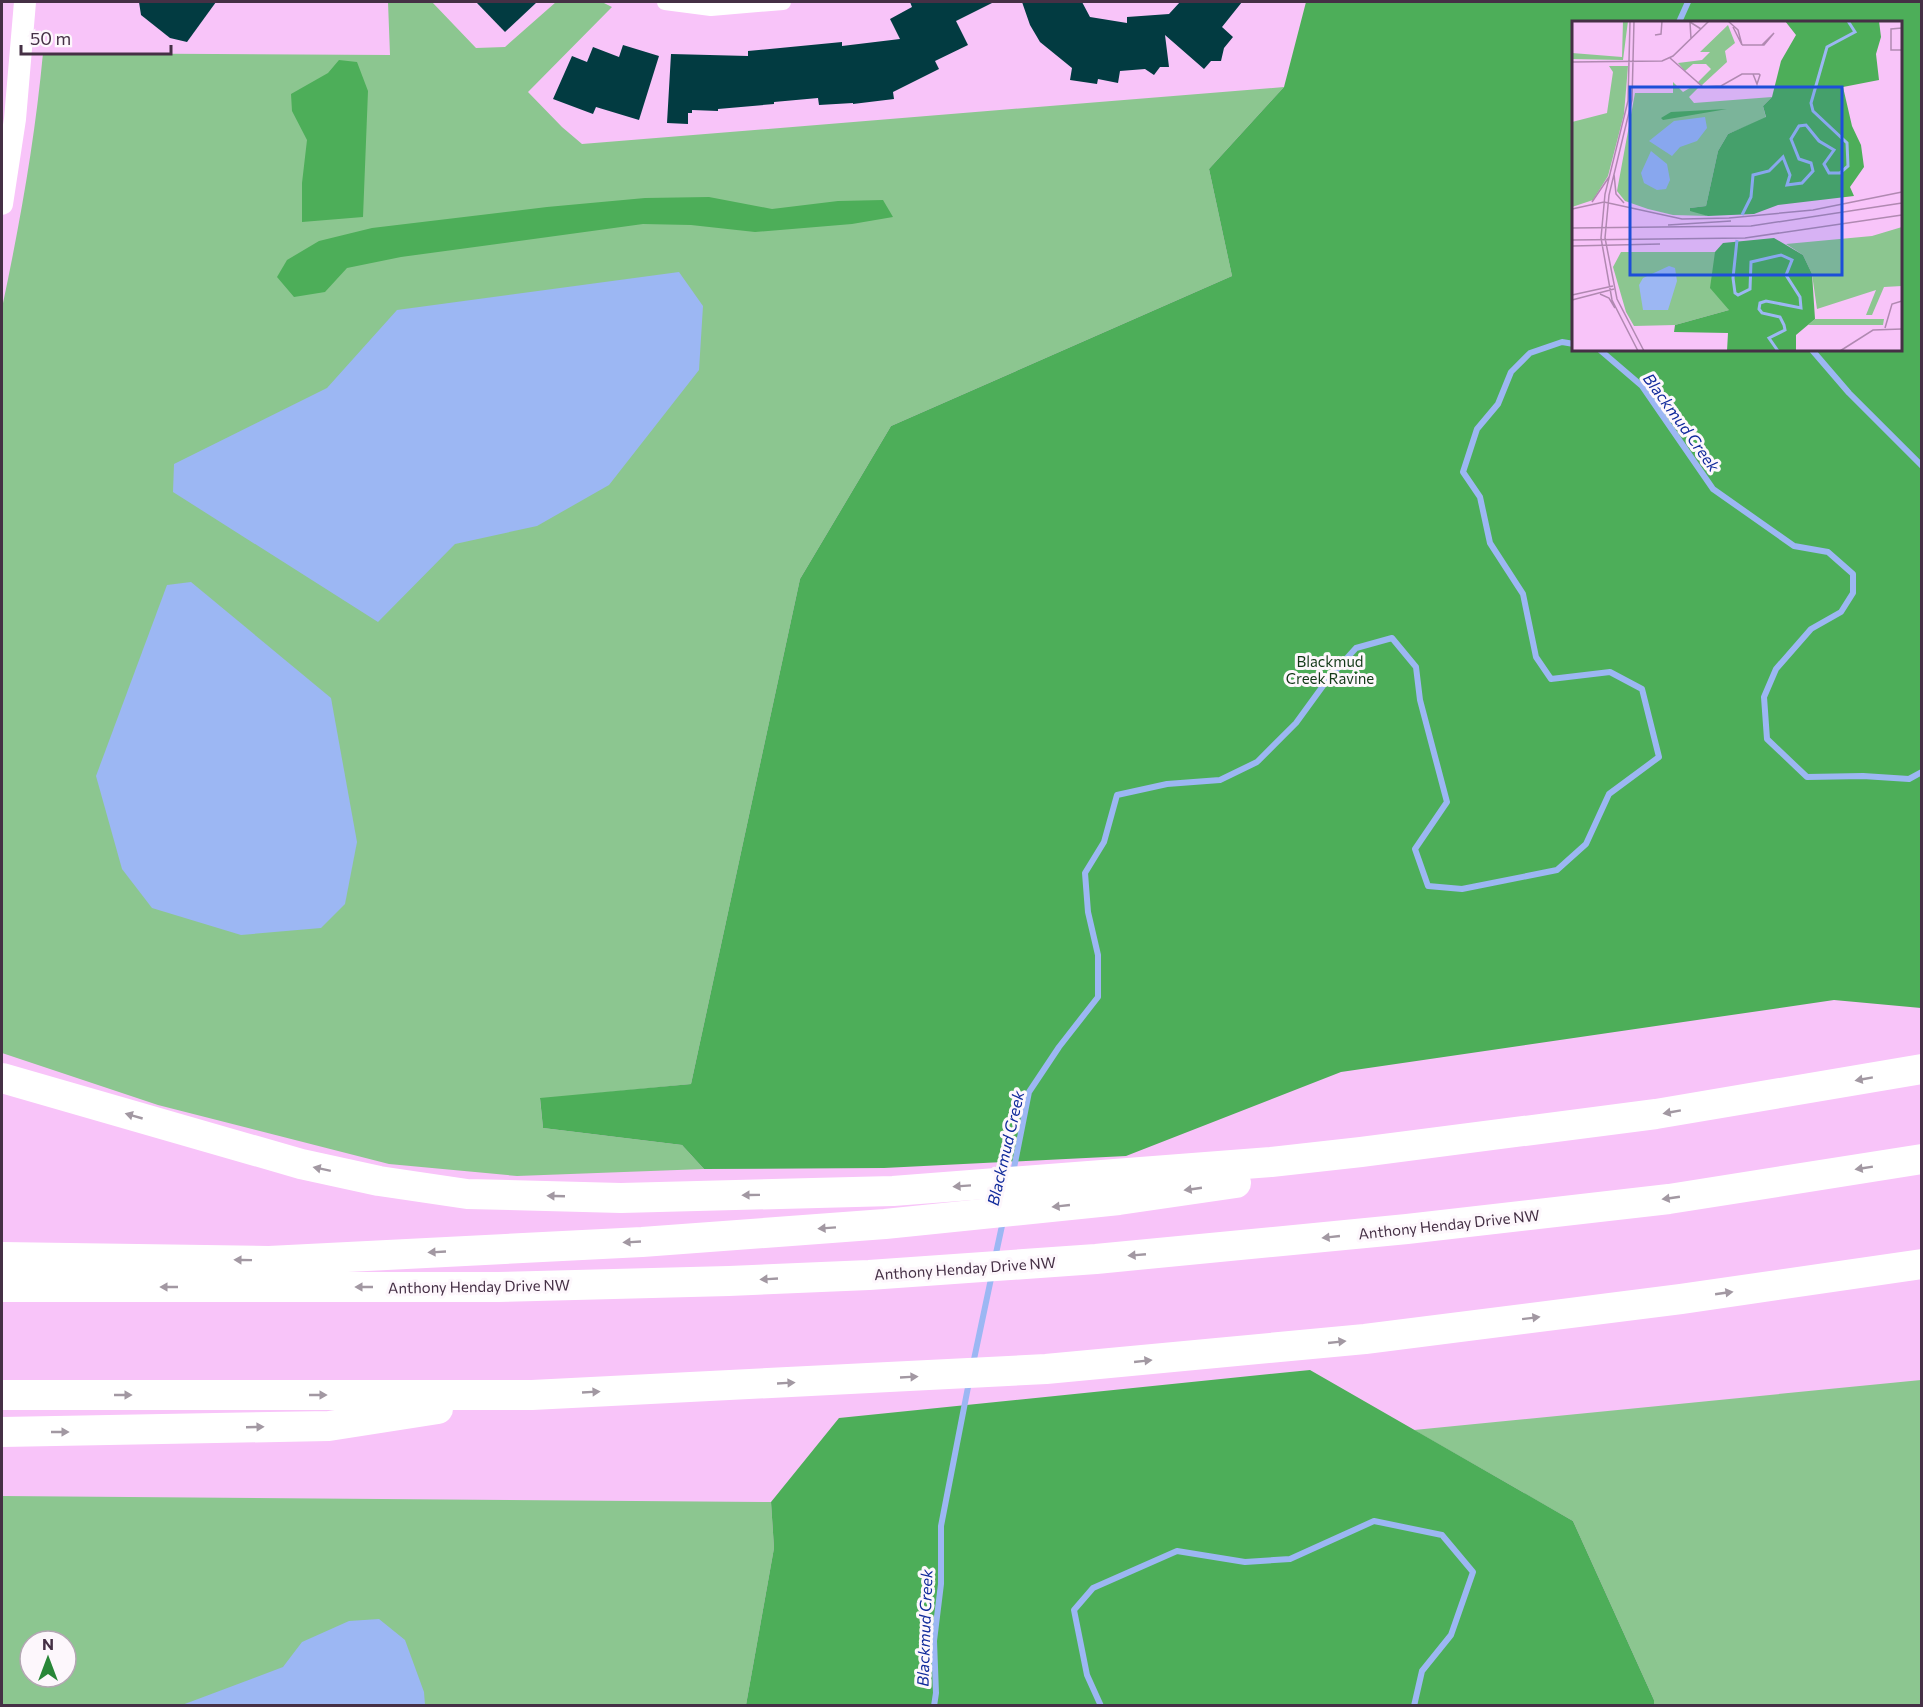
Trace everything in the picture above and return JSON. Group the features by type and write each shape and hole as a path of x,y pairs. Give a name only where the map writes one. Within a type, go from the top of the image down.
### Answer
{"highway":[{"path":"2,1078 301,1164 379,1181 467,1194 621,1198 1122,1187 1284,1177 1922,1069"},
{"name":"Anthony Henday Drive NW","path":"2,1287 498,1287 869,1275 1096,1259 1395,1230 1669,1199 1922,1158"},
{"path":"2,1257 268,1261 642,1242 885,1224 1122,1187"},
{"path":"2,1395 532,1395 1085,1366 1389,1336 1681,1299 1922,1264"},
{"path":"2,1432 329,1426 532,1395"}],"main road":[{"path":"2,204 16,108 25,2"}],"street":[{"path":"665,2 711,8 783,2"}],"green space":[{"path":"388,2 432,2 476,48 505,47 556,2 602,2 612,7 528,92 582,144 1284,87 1209,169 1232,276 891,426 800,579 691,1084 540,1099 543,1128 682,1145 704,1169 517,1176 389,1164 158,1105 2,1053 2,308 26,181 43,53 390,55"},
{"name":"Blackmud Creek Ravine","path":"1306,2 1921,2 1921,1008 1834,1000 1341,1072 1126,1156 884,1168 704,1169 682,1145 543,1128 540,1098 691,1084 800,579 891,426 1232,276 1209,169 1284,87"},
{"path":"339,60 357,62 368,91 363,217 302,222 302,183 307,140 292,111 291,94 328,73"},
{"path":"709,197 772,209 838,201 883,200 893,217 852,224 755,232 691,225 643,224 401,257 347,268 325,292 294,297 277,277 287,260 319,241 372,228 547,207 645,198"},
{"path":"1310,1370 1573,1521 1654,1700 1654,1705 746,1705 774,1548 771,1502 839,1418"},
{"path":"1921,1380 1921,1705 1654,1705 1654,1700 1573,1521 1414,1430"},
{"path":"2,1496 771,1502 774,1548 746,1705 2,1706"}],"water":[{"path":"679,272 703,306 699,370 609,485 537,526 455,544 378,622 173,492 174,464 327,388 397,310"},
{"path":"191,582 331,698 357,842 345,904 321,928 241,935 152,908 122,869 96,776 167,585"},
{"path":"379,1619 405,1640 424,1692 425,1705 182,1705 283,1667 302,1642 349,1621"}],"building":[{"path":"139,2 216,2 187,42 170,38 141,15"},
{"path":"476,2 537,2 505,32"},
{"path":"910,2 994,2 956,21 968,45 935,61 939,69 893,92 894,99 819,105 818,98 718,109 718,111 692,110 692,113 688,113 688,124 667,123 671,54 748,56 748,51 842,42 842,46 900,39 890,19 912,7"},
{"path":"1022,2 1082,2 1090,17 1127,23 1127,17 1169,14 1180,2 1242,2 1222,27 1233,37 1224,48 1221,61 1211,61 1204,69 1165,35 1169,67 1160,67 1154,75 1145,69 1120,71 1118,83 1098,79 1097,84 1070,80 1072,68 1040,42 1030,25"},
{"path":"623,45 659,56 639,120 596,107 593,114 553,99 572,56 587,62 593,47 619,57"}],"waterway":[{"name":"Blackmud Creek","path":"1679,21 1688,2"},
{"name":"Blackmud Creek","path":"1013,1173 1029,1092 1059,1047 1098,997 1098,955 1088,912 1085,873 1104,842 1117,795 1167,784 1220,780 1257,762 1296,723 1328,679 1356,648 1392,638 1416,667 1420,700 1447,802 1415,849 1428,886 1462,889 1557,870 1586,844 1609,794 1659,757 1642,689 1610,672 1551,679 1536,657 1523,594 1490,543 1480,497 1463,472 1477,429 1498,404 1511,372 1530,353 1562,342 1572,344"},
{"name":"Blackmud Creek","path":"1601,351 1642,386 1713,489 1794,546 1828,552 1853,574 1853,593 1841,612 1811,629 1776,669 1764,697 1767,739 1807,777 1863,776 1909,779 1922,772"},
{"name":"Blackmud Creek","path":"1813,351 1849,393 1922,466"},
{"name":"Blackmud Creek","path":"995,1258 1003,1221"},
{"name":"Blackmud Creek","path":"973,1364 992,1274"},
{"name":"Blackmud Creek","path":"934,1706 936,1693 934,1641 941,1584 941,1526 969,1382"},
{"name":"Blackmud Creek","path":"1101,1706 1087,1675 1074,1610 1093,1588 1177,1551 1245,1562 1290,1559 1374,1521 1442,1535 1473,1572 1451,1635 1422,1671 1414,1706"}]}
